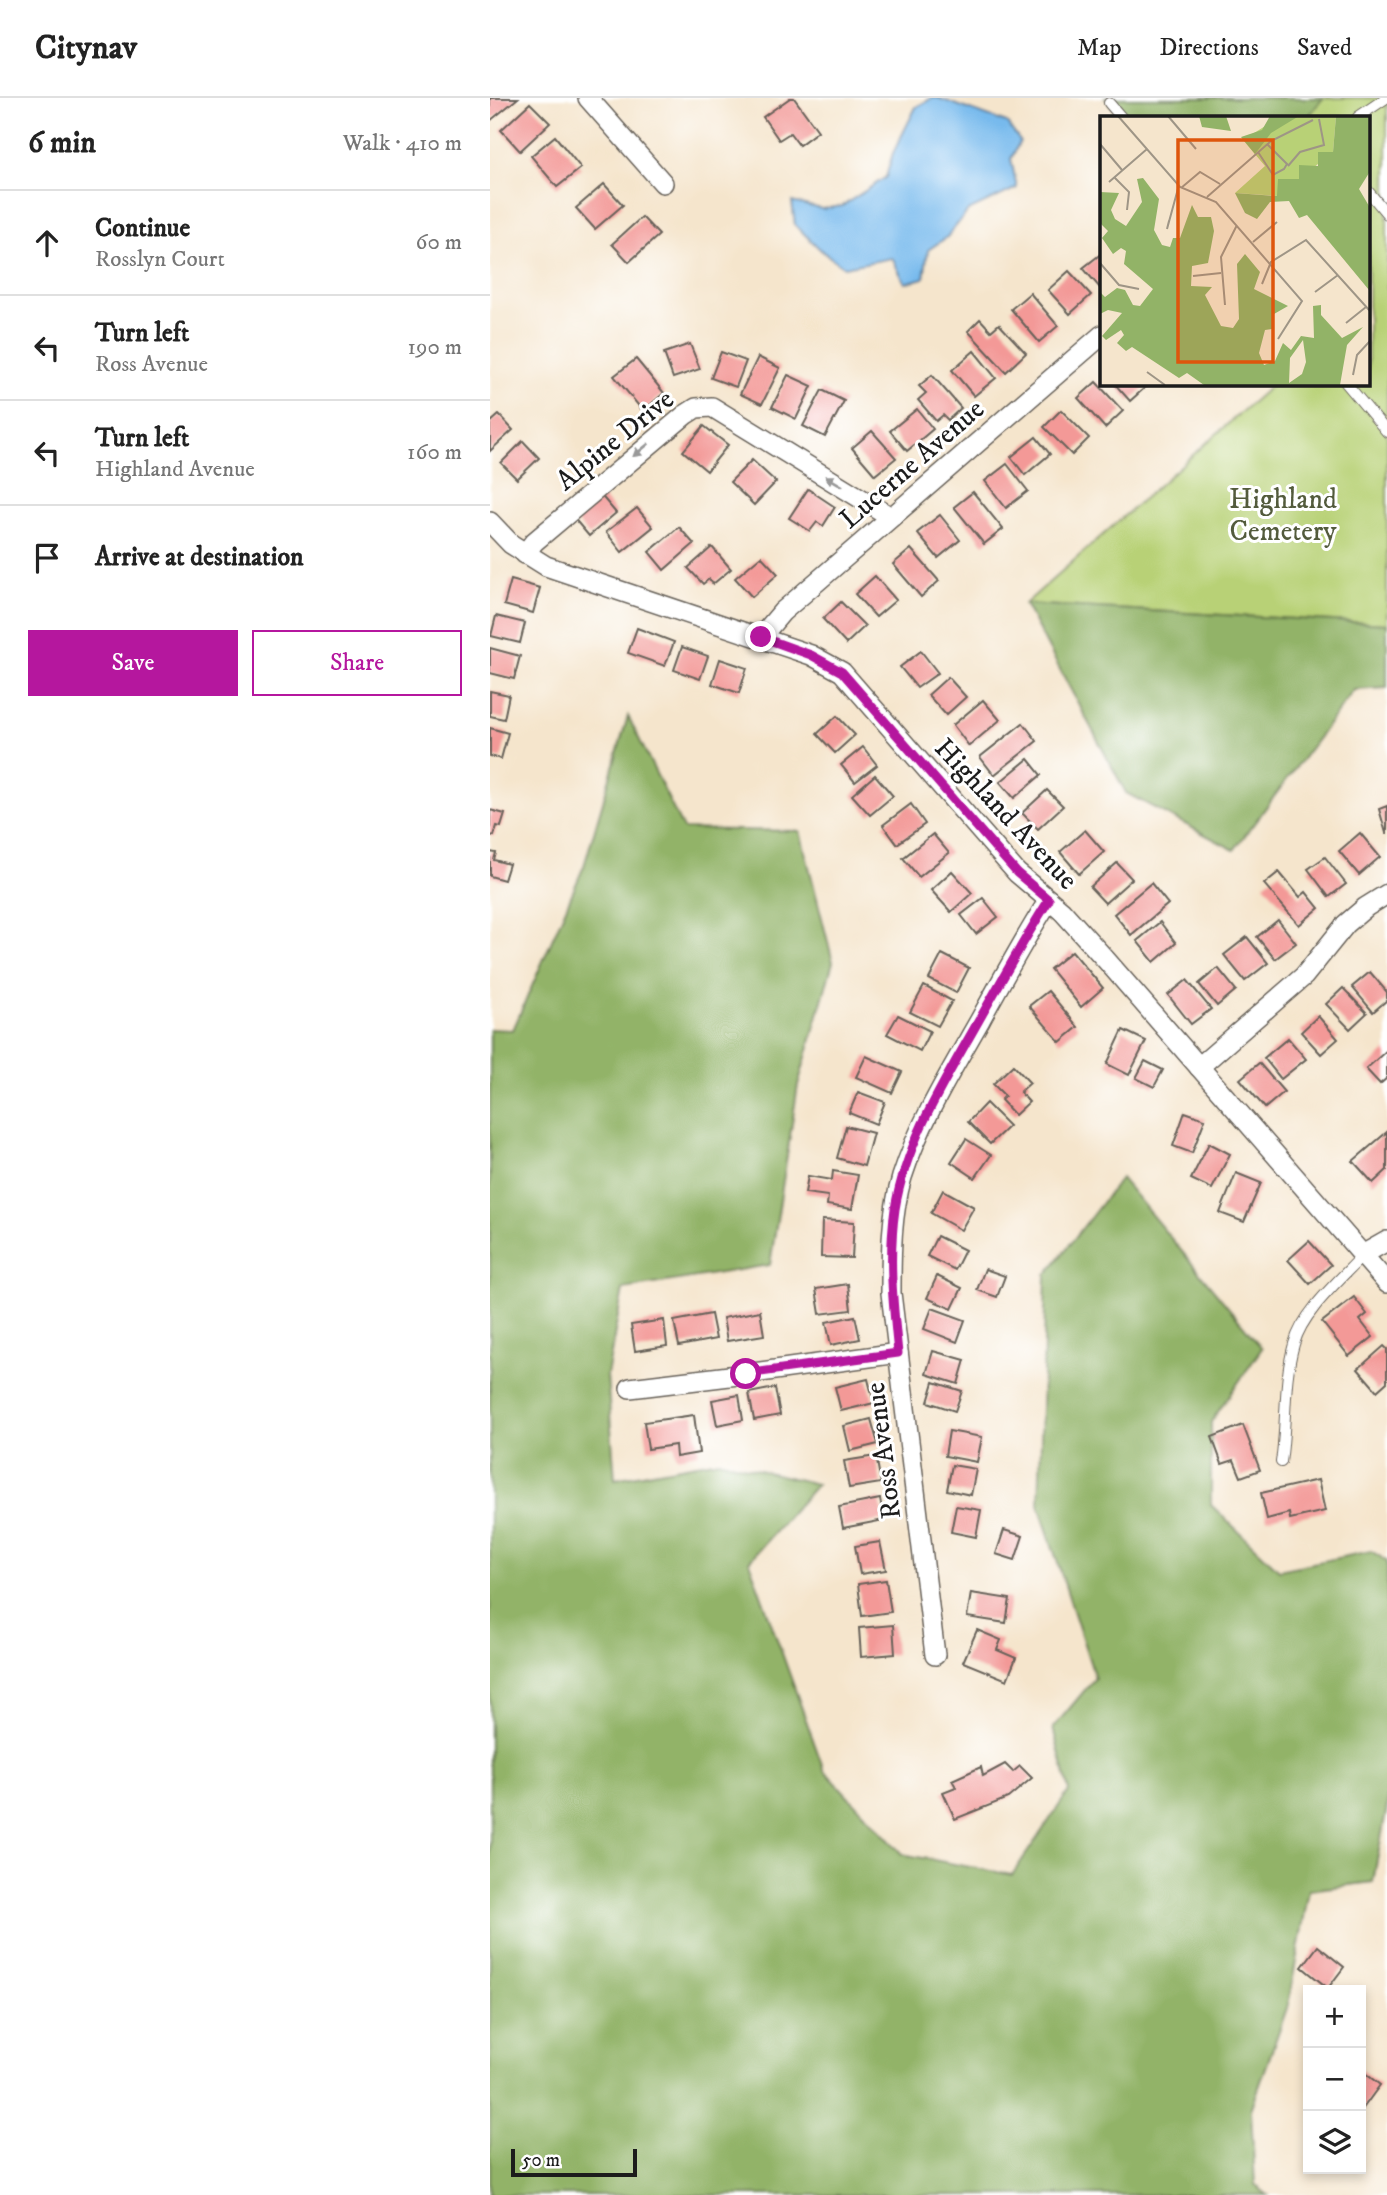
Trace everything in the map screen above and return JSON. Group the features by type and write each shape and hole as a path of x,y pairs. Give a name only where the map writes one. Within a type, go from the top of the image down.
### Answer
{"street":[{"path":"588,98 663,183"},
{"name":"Lucerne Avenue","path":"761,637 782,612 1100,337"},
{"name":"Alpine Drive","path":"525,554 534,542 632,457 696,408 712,408 891,517"},
{"name":"Highland Avenue","path":"492,531 546,566 761,637 811,655 842,672 1017,873 1080,931 1387,1283"},
{"path":"1199,1067 1304,976 1346,924 1387,894"},
{"name":"Ross Avenue","path":"935,1655 891,1293 895,1209 902,1178 918,1135 945,1081 1049,900"},
{"path":"1364,1254 1387,1241"},
{"path":"629,1388 898,1353"}],"lane":[{"path":"1359,116 1386,98"},
{"path":"1109,103 1120,116"},
{"path":"1370,193 1387,214"},
{"path":"1348,385 1387,432"},
{"path":"1280,1462 1288,1374 1294,1342 1303,1324 1323,1298 1364,1254"}],"green space":[{"path":"1105,98 1323,98 1309,116 1120,116"},
{"name":"Highland Cemetery","path":"1117,98 1387,98 1387,624 1025,604 1272,385 1370,385 1370,116 1121,116"},
{"path":"1025,604 1387,624 1387,688 1354,690 1234,850 1126,793"},
{"path":"628,716 683,829 800,831 833,962 798,1085 770,1265 623,1289 607,1375 615,1479 718,1460 817,1484 749,1561 824,1770 902,1854 1012,1875 1069,1791 1053,1728 1095,1678 1039,1505 1046,1275 1121,1178 1262,1348 1211,1422 1211,1505 1279,1570 1371,1551 1387,1561 1387,1807 1373,1882 1309,1890 1288,2005 1251,2110 1255,2185 1268,2195 490,2195 490,1029 513,1030 584,866"}],"water":[{"path":"932,98 1007,123 1020,141 1011,159 1017,188 968,211 947,237 928,250 924,278 905,283 892,258 844,267 823,252 795,225 792,202 822,209 842,206 886,177 893,153 916,107"}],"building":[{"path":"490,98 518,98 490,121"},
{"path":"794,98 818,131 799,145 790,133 779,140 763,117"},
{"path":"530,103 550,123 520,151 501,130"},
{"path":"555,136 581,168 557,187 531,156"},
{"path":"604,184 623,205 595,229 576,208"},
{"path":"642,217 659,235 629,262 612,244"},
{"path":"1100,255 1100,288 1083,268"},
{"path":"1069,271 1091,295 1070,314 1048,290"},
{"path":"1030,293 1058,326 1039,342 1011,309"},
{"path":"980,319 991,331 999,324 1026,353 1006,372 968,331"},
{"path":"690,344 700,369 673,378 664,353"},
{"path":"974,351 996,378 974,396 952,370"},
{"path":"721,352 746,361 736,387 711,378"},
{"path":"758,357 780,368 762,404 740,394"},
{"path":"636,359 664,393 643,411 614,376"},
{"path":"788,375 812,386 796,419 772,407"},
{"path":"932,375 961,408 948,420 943,415 936,421 918,400 926,393 919,386"},
{"path":"1096,382 1123,411 1105,428 1078,398"},
{"path":"1116,385 1148,385 1130,401"},
{"path":"822,390 844,401 825,437 803,426"},
{"path":"917,409 933,429 907,451 890,431"},
{"path":"1061,410 1089,438 1072,455 1044,427"},
{"path":"499,415 513,430 490,451 490,423"},
{"path":"704,426 728,445 707,471 683,451"},
{"path":"872,431 896,458 875,475 852,448"},
{"path":"1036,437 1050,454 1025,475 1011,457"},
{"path":"523,441 539,458 517,479 501,463"},
{"path":"752,460 776,482 754,505 730,482"},
{"path":"1007,464 1028,491 1006,508 985,481"},
{"path":"808,489 835,507 823,526 817,522 810,531 789,518"},
{"path":"973,492 1003,529 984,544 954,507"},
{"path":"599,493 616,513 589,536 572,516"},
{"path":"637,508 653,527 622,552 606,532"},
{"path":"940,515 960,540 938,558 917,533"},
{"path":"679,527 694,544 664,570 649,552"},
{"path":"712,547 731,569 713,584 709,579 703,584 688,568"},
{"path":"911,549 939,581 921,597 893,564"},
{"path":"761,556 778,574 752,597 735,578"},
{"path":"875,576 896,600 876,617 855,594"},
{"path":"511,580 540,588 533,613 504,605"},
{"path":"841,602 865,626 846,644 823,619"},
{"path":"496,616 525,623 520,643 491,636"},
{"path":"637,628 674,642 665,666 628,653"},
{"path":"682,647 708,656 700,679 674,670"},
{"path":"490,648 520,656 514,679 490,673"},
{"path":"921,651 938,673 917,688 900,667"},
{"path":"720,659 747,668 739,693 712,684"},
{"path":"948,677 966,697 946,715 928,695"},
{"path":"490,691 509,695 504,719 490,716"},
{"path":"983,700 1000,720 969,746 953,725"},
{"path":"837,716 855,735 835,753 817,734"},
{"path":"1023,723 1037,741 994,775 980,757"},
{"path":"490,728 508,733 501,759 490,756"},
{"path":"863,747 877,765 855,782 841,765"},
{"path":"1028,759 1041,775 1014,798 1000,782"},
{"path":"875,775 893,796 870,815 852,795"},
{"path":"1047,790 1063,806 1038,829 1022,813"},
{"path":"911,804 925,824 897,844 883,825"},
{"path":"1387,806 1387,833 1386,833 1379,809"},
{"path":"490,810 505,814 501,827 497,826 494,836 490,835"},
{"path":"1085,830 1104,852 1079,874 1060,852"},
{"path":"1360,833 1380,857 1359,875 1339,851"},
{"path":"933,834 949,853 919,877 903,858"},
{"path":"490,852 496,853 494,860 509,864 504,880 490,876"},
{"path":"1325,857 1346,884 1329,897 1308,869"},
{"path":"1117,863 1132,879 1105,903 1090,887"},
{"path":"952,871 972,893 951,912 931,890"},
{"path":"1279,872 1300,897 1306,892 1319,908 1299,925 1264,884"},
{"path":"1151,883 1168,904 1131,935 1114,914"},
{"path":"983,898 998,917 976,934 961,915"},
{"path":"1278,920 1296,943 1275,959 1257,937"},
{"path":"1160,922 1176,943 1154,962 1137,941"},
{"path":"1247,937 1268,963 1245,981 1224,955"},
{"path":"1072,951 1103,988 1081,1007 1050,969"},
{"path":"942,954 969,968 956,993 929,979"},
{"path":"1218,968 1236,990 1217,1006 1199,984"},
{"path":"1370,972 1387,992 1387,1000 1373,1012 1352,987"},
{"path":"1187,980 1211,1009 1191,1024 1168,995"},
{"path":"924,986 952,1001 938,1026 910,1012"},
{"path":"1343,988 1367,1013 1350,1029 1326,1004"},
{"path":"1048,991 1078,1027 1060,1042 1029,1006"},
{"path":"898,1015 930,1031 920,1051 887,1034"},
{"path":"1318,1016 1338,1039 1321,1054 1301,1032"},
{"path":"1123,1030 1146,1041 1129,1075 1107,1064"},
{"path":"1288,1038 1306,1059 1281,1079 1264,1058"},
{"path":"1387,1050 1387,1078 1380,1084 1366,1069"},
{"path":"866,1056 902,1072 892,1093 856,1077"},
{"path":"1145,1061 1163,1070 1154,1087 1136,1078"},
{"path":"1259,1063 1284,1092 1265,1108 1240,1079"},
{"path":"1013,1065 1030,1083 1020,1092 1029,1102 1015,1115 1001,1100 1005,1096 993,1084"},
{"path":"858,1092 885,1102 876,1124 849,1113"},
{"path":"986,1103 1009,1126 990,1144 968,1122"},
{"path":"1185,1112 1205,1119 1192,1153 1173,1146"},
{"path":"846,1126 873,1133 864,1166 837,1158"},
{"path":"1387,1132 1387,1170 1373,1183 1353,1161"},
{"path":"966,1139 991,1155 975,1178 951,1162"},
{"path":"1209,1143 1230,1154 1212,1189 1191,1179"},
{"path":"833,1171 858,1175 852,1209 827,1205 828,1196 805,1193 808,1176 832,1180"},
{"path":"1236,1173 1261,1183 1244,1222 1220,1213"},
{"path":"943,1190 974,1207 961,1230 931,1213"},
{"path":"822,1220 854,1222 852,1258 821,1257"},
{"path":"937,1236 965,1250 955,1270 927,1256"},
{"path":"1309,1241 1331,1265 1310,1284 1288,1260"},
{"path":"985,1269 1005,1276 997,1297 977,1290"},
{"path":"937,1276 962,1288 952,1309 927,1298"},
{"path":"848,1284 851,1310 820,1314 816,1289"},
{"path":"1354,1297 1367,1314 1360,1320 1373,1337 1349,1356 1322,1322"},
{"path":"932,1308 965,1320 957,1342 924,1329"},
{"path":"760,1311 764,1335 727,1341 723,1318"},
{"path":"711,1314 716,1339 679,1346 674,1321"},
{"path":"855,1316 860,1339 831,1345 826,1322"},
{"path":"664,1320 667,1346 635,1351 631,1325"},
{"path":"1384,1346 1387,1349 1387,1382 1377,1391 1358,1369"},
{"path":"933,1351 965,1360 958,1384 926,1374"},
{"path":"868,1379 874,1403 841,1411 835,1387"},
{"path":"934,1382 962,1391 955,1411 928,1402"},
{"path":"775,1388 780,1415 754,1420 749,1393"},
{"path":"739,1395 743,1420 717,1425 712,1400"},
{"path":"694,1415 699,1453 676,1457 675,1445 648,1449 644,1422"},
{"path":"871,1419 878,1444 850,1451 844,1426"},
{"path":"1243,1425 1260,1470 1241,1477 1234,1460 1222,1464 1212,1437"},
{"path":"949,1431 982,1437 977,1462 945,1456"},
{"path":"876,1456 881,1483 849,1488 844,1461"},
{"path":"952,1465 976,1469 971,1495 947,1490"},
{"path":"1318,1480 1325,1511 1290,1519 1289,1513 1267,1519 1261,1493"},
{"path":"880,1499 884,1520 843,1528 839,1507"},
{"path":"956,1506 981,1510 976,1537 951,1532"},
{"path":"1004,1530 1023,1536 1015,1560 996,1554"},
{"path":"880,1542 886,1570 860,1574 855,1546"},
{"path":"886,1580 891,1612 862,1616 858,1584"},
{"path":"971,1593 1010,1599 1006,1623 967,1617"},
{"path":"893,1625 895,1654 861,1657 859,1628"},
{"path":"977,1630 1001,1640 997,1650 1016,1658 1007,1680 963,1662"},
{"path":"1005,1764 1013,1772 1020,1766 1032,1778 1008,1798 955,1819 943,1792 956,1787 952,1780 981,1767 983,1776"},
{"path":"1318,1946 1344,1967 1330,1985 1324,1985 1302,1967"},
{"path":"1366,2074 1380,2085 1366,2104"}],"route":[{"path":"746,1374 898,1353 891,1293 891,1249 895,1209 902,1178 918,1135 945,1081 1049,900 1017,873 853,682 830,664 761,637"}]}
